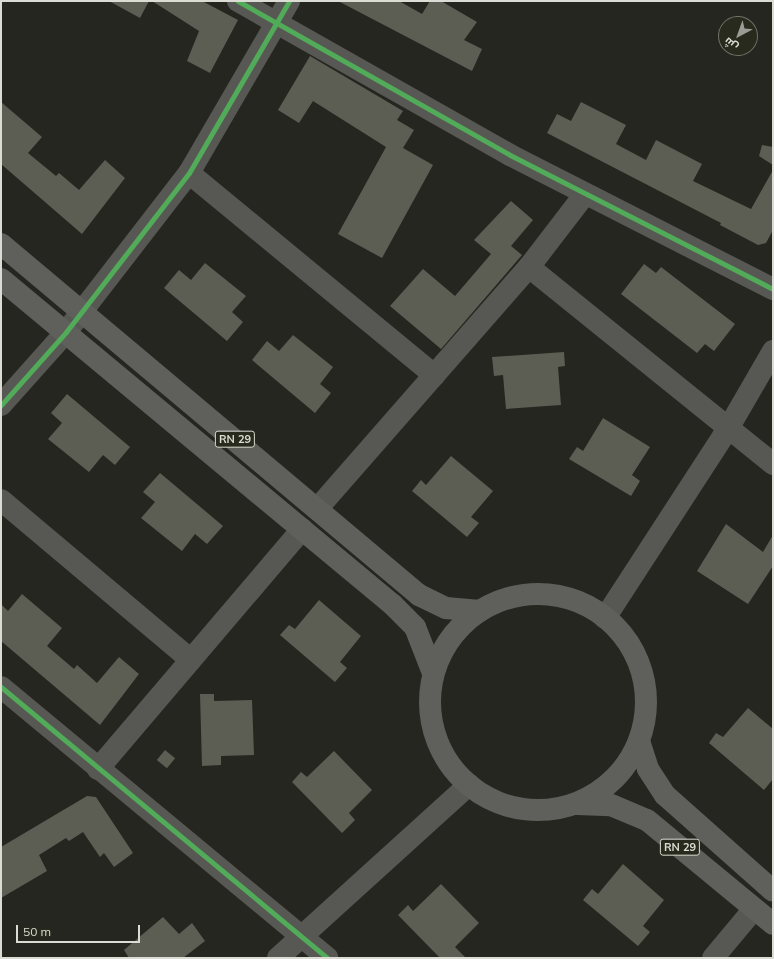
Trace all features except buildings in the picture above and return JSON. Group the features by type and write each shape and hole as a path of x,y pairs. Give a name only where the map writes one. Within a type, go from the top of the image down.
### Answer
{"main road":[{"name":"RN 29","path":"1,244 82,310 419,595 446,608 480,611"},
{"name":"RN 29","path":"1,279 302,529 415,626 433,673"},
{"path":"521,595 551,595 580,603 605,618 630,646 644,681 645,711 638,741 617,775 596,792 572,804 554,808 518,808 490,798 469,785 450,765 437,741 430,714 433,673 446,644 480,611 521,595"},
{"name":"RN 29","path":"638,741 648,769 665,795 773,891"},
{"name":"RN 29","path":"572,804 611,805 636,813 773,924"}],"street":[{"path":"238,1 276,24 585,194 773,289"},
{"path":"1,405 66,332 189,173 289,1"},
{"path":"189,173 434,375"},
{"path":"316,508 529,267 585,194"},
{"path":"529,267 773,464"},
{"path":"605,618 729,427 773,351"},
{"path":"1,500 191,660"},
{"path":"98,769 302,529"},
{"path":"1,687 327,958"},
{"path":"278,958 304,938 469,785"},
{"path":"713,958 754,909"}],"cycle path":[{"path":"238,1 510,155 773,289"},
{"path":"1,405 66,332 189,173 289,1"},
{"path":"1,687 327,958"}]}
